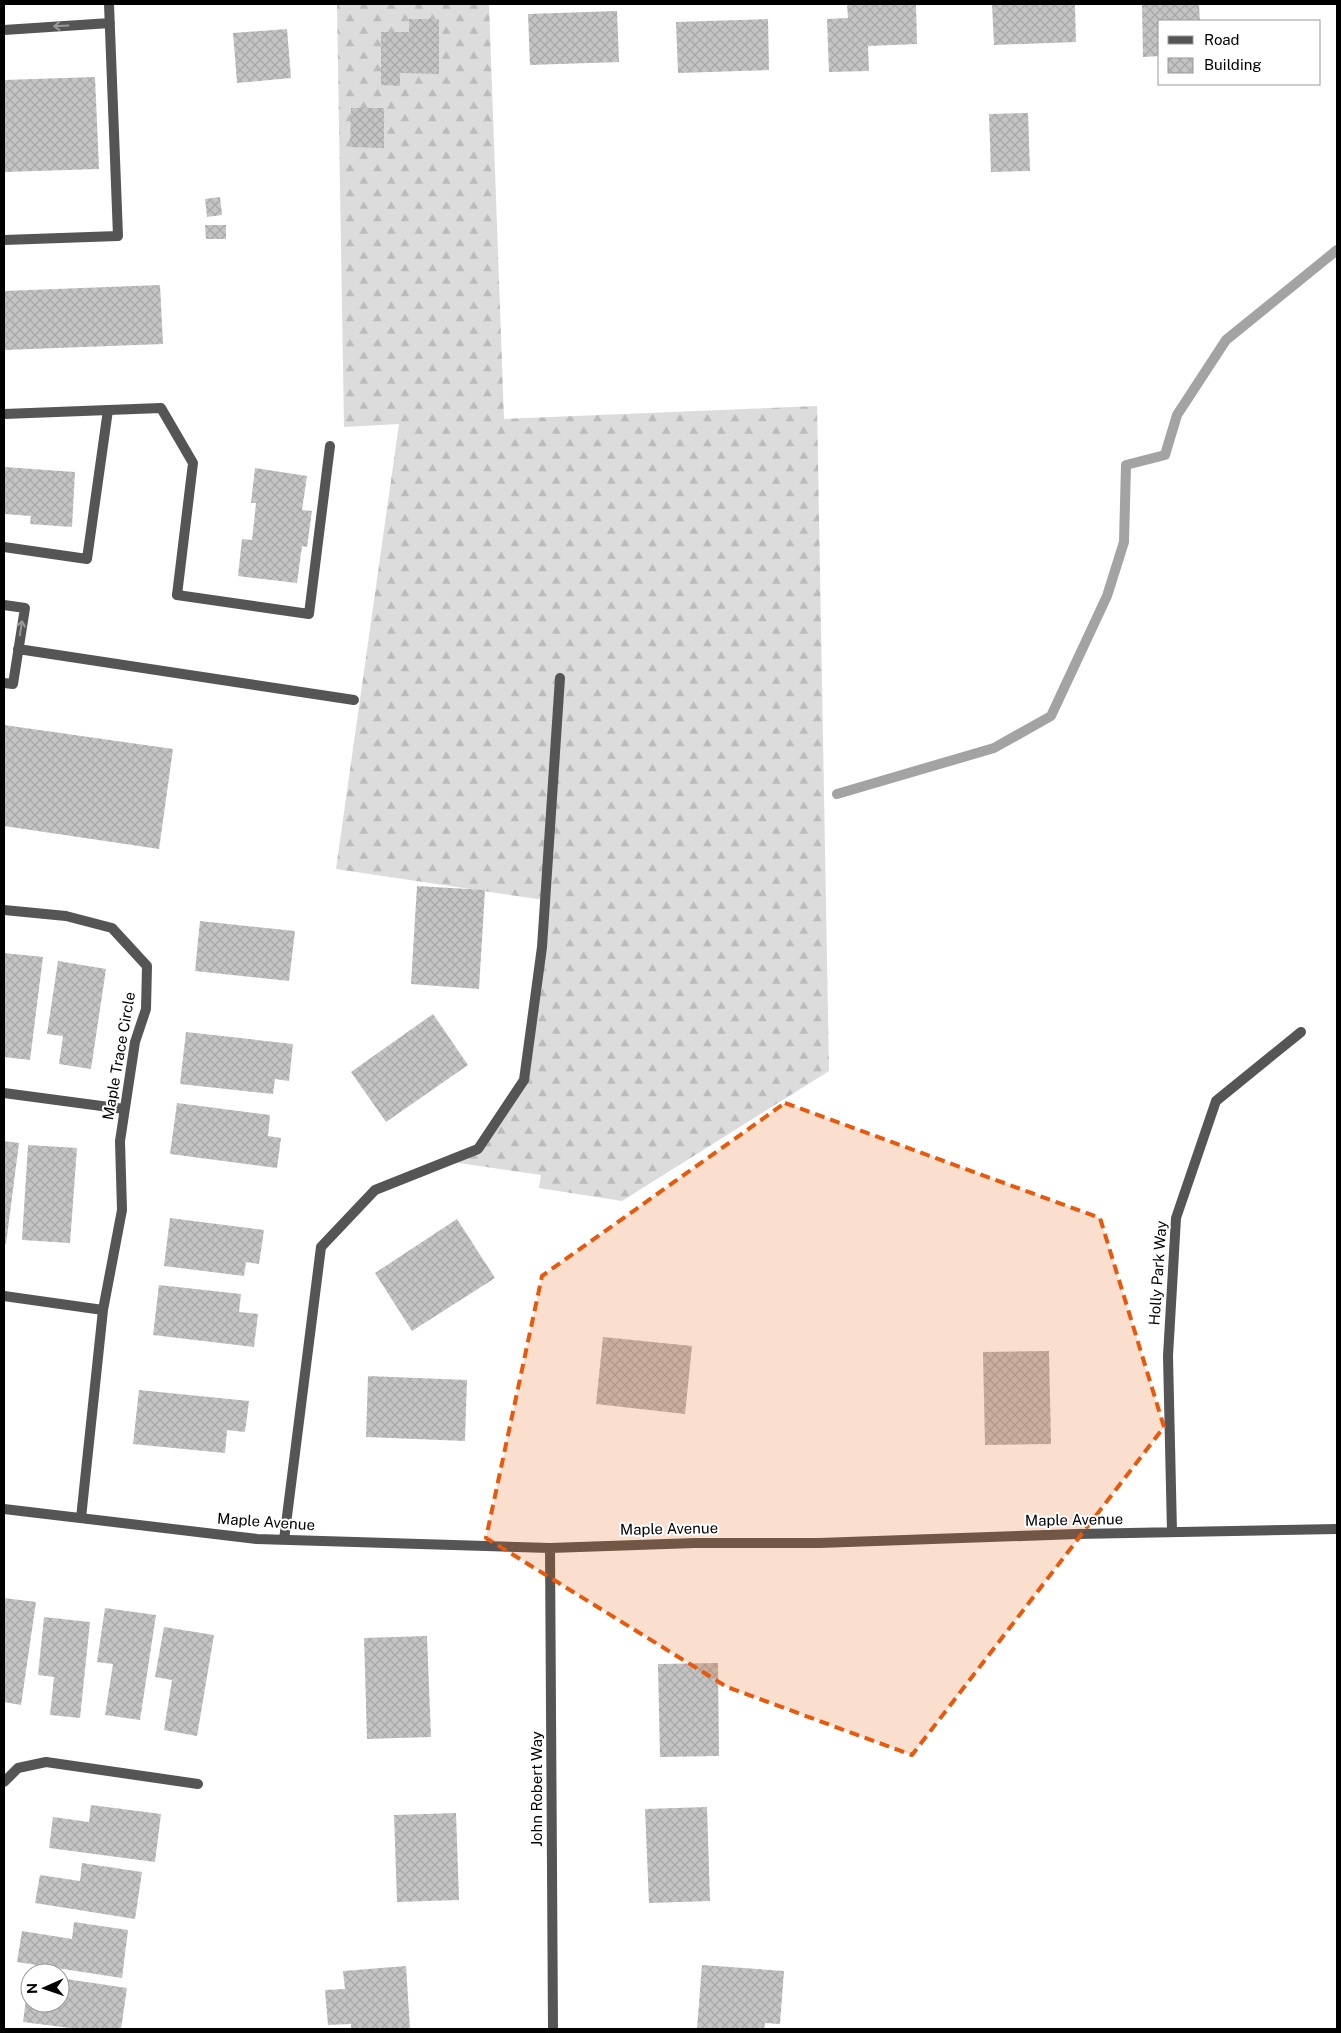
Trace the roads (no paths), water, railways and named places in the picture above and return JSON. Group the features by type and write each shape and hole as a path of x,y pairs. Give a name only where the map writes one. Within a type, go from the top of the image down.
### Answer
{"street":[{"path":"4,240 118,236 109,4"},
{"path":"4,30 110,24"},
{"path":"4,414 161,408 193,463 177,595 309,614 330,446"},
{"path":"4,548 86,559 108,410"},
{"path":"4,605 25,608 14,684 4,683"},
{"path":"18,649 354,700"},
{"path":"284,1540 321,1248 375,1190 478,1149 524,1080 542,947 560,678"},
{"name":"Maple Trace Circle","path":"4,910 66,916 112,928 147,966 146,1009 135,1042 120,1141 122,1210 103,1310 81,1518"},
{"name":"Holly Park Way","path":"1172,1532 1168,1356 1176,1218 1216,1101 1301,1032"},
{"path":"4,1093 124,1109"},
{"path":"4,1296 103,1310"},
{"name":"Maple Avenue","path":"4,1509 257,1539 550,1548 1337,1529"},
{"name":"John Robert Way","path":"550,1548 553,2029"},
{"path":"4,1782 18,1768 46,1762 198,1784"}],"waterway":[{"path":"837,794 994,748 1051,716 1107,596 1124,542 1126,465 1165,455 1177,415 1226,340 1337,250"}]}
